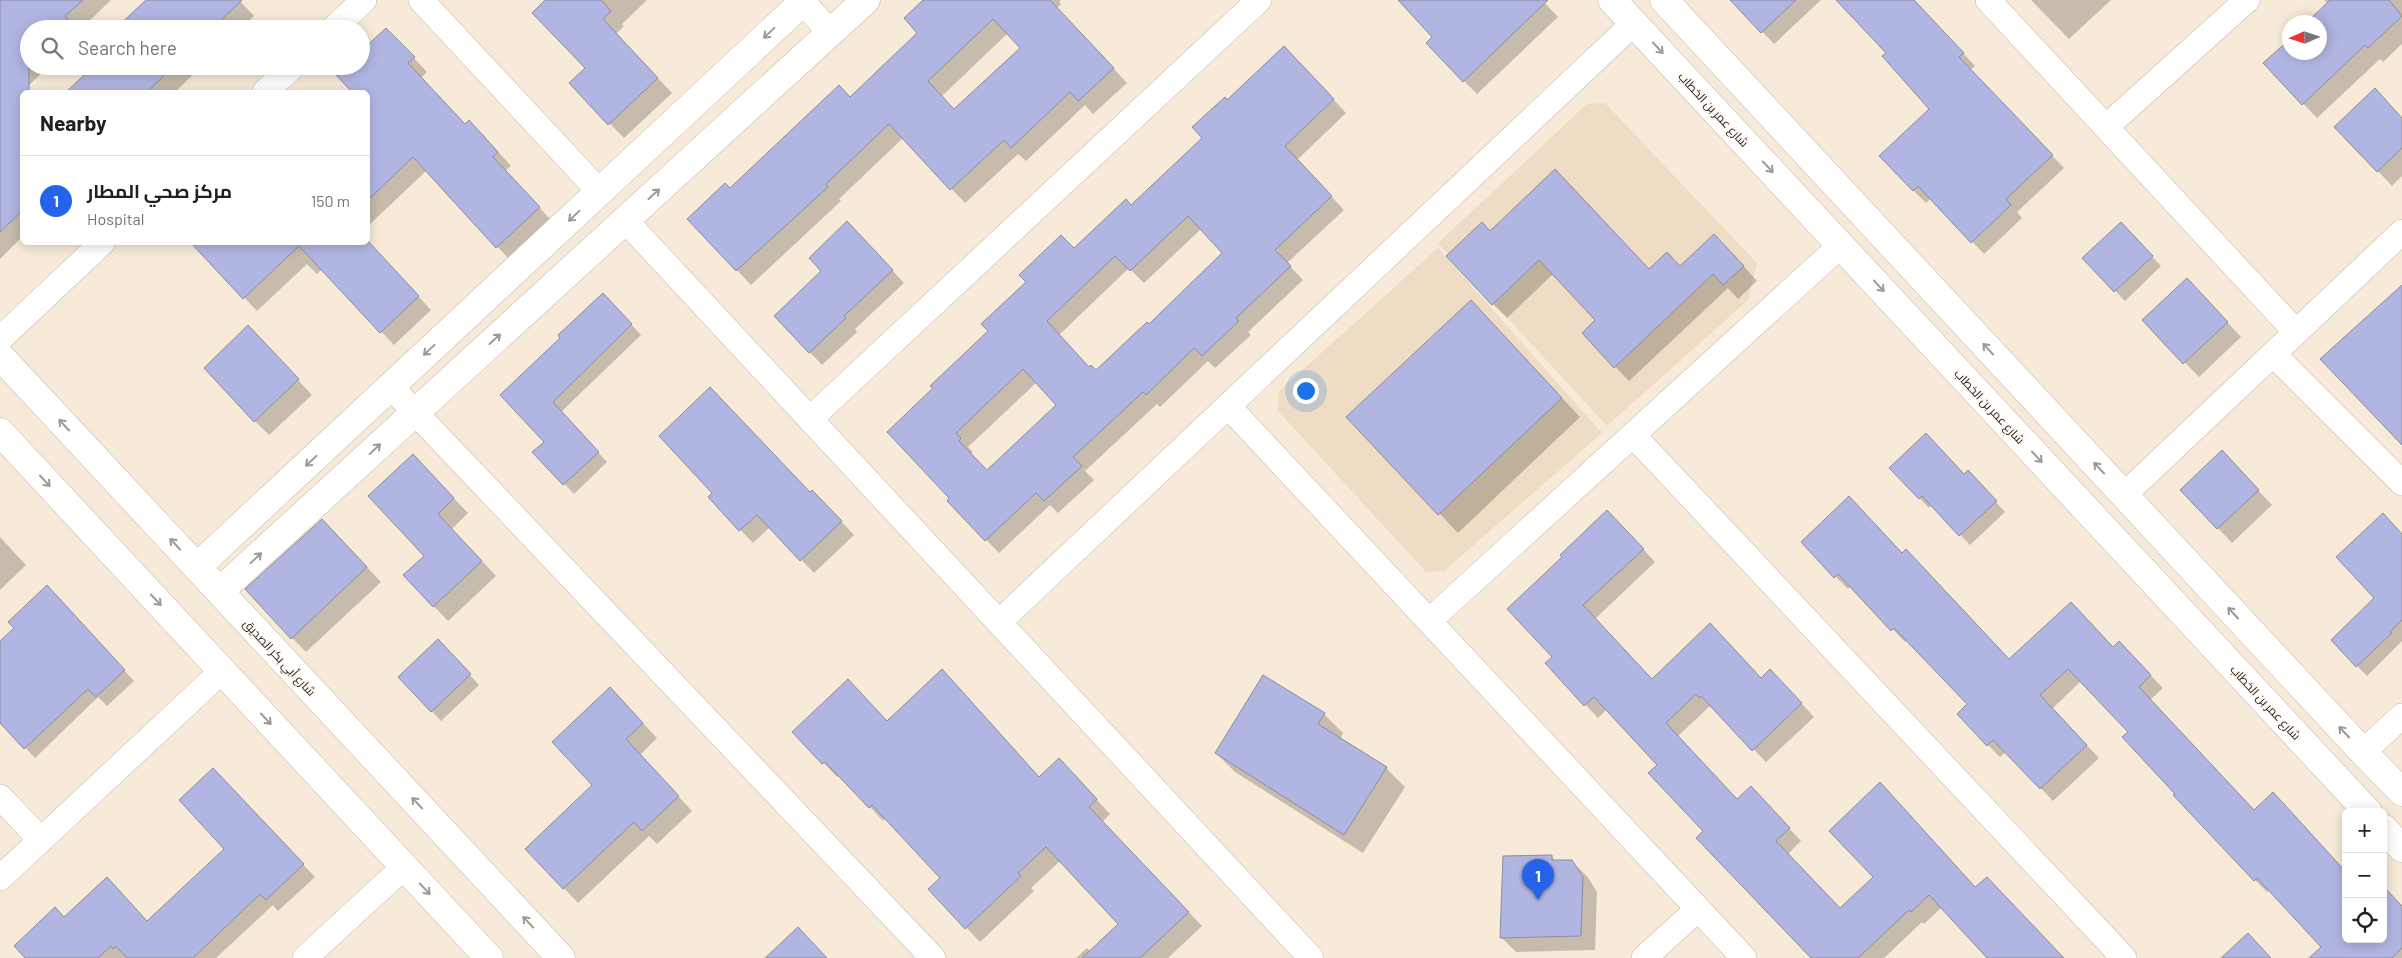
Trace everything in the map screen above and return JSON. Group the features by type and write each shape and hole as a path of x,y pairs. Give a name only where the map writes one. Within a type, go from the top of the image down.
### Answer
{"street":[{"path":"343,20 364,0"},
{"path":"421,0 600,192"},
{"path":"220,591 866,0"},
{"path":"810,419 1259,0"},
{"name":"شارع عمر بن الخطاب","path":"1612,0 2364,808"},
{"path":"1664,0 2402,792"},
{"path":"1988,0 2296,332"},
{"path":"197,567 803,1 830,32"},
{"path":"2106,128 2237,3"},
{"path":"999,622 1634,23"},
{"path":"267,90 283,75"},
{"path":"625,220 1311,958"},
{"path":"2124,495 2402,232"},
{"path":"0,339 100,245"},
{"path":"1429,621 1840,245"},
{"path":"2273,354 2402,483"},
{"name":"شارع أبي بكر الصديق","path":"0,356 561,958"},
{"path":"391,386 933,958"},
{"path":"1228,406 1744,958"},
{"path":"0,432 489,958"},
{"path":"1633,435 2124,958"},
{"path":"0,878 222,671"},
{"path":"2363,752 2402,716"},
{"path":"0,797 41,840"},
{"path":"2387,832 2402,848"},
{"path":"305,958 404,867"},
{"path":"1644,958 1698,909"}],"shaded area":[{"path":"1605,103 1757,263 1748,300 1607,426 1438,243 1587,104"},
{"path":"1438,248 1602,433 1444,571 1426,572 1278,411 1279,391"}],"building":[{"path":"0,0 83,0 65,16 69,20 20,20 20,75 29,75 29,90 20,90 20,213 0,232"},
{"path":"146,0 242,0 221,20 125,20"},
{"path":"545,0 601,0 611,11 603,19 658,78 608,125 569,83 585,68 532,13"},
{"path":"923,0 1050,0 1114,68 1078,101 1070,92 1011,148 1004,140 950,190 889,124 826,184 828,187 736,271 687,219 725,183 730,188 839,85 850,97 917,33 904,18","holes":["993,19 1020,48 954,109 928,81"]},
{"path":"1398,0 1548,0 1463,82 1426,43 1432,37"},
{"path":"1730,0 1796,0 1761,33"},
{"path":"1836,0 1914,0 1964,53 1959,57 2053,155 2006,199 2011,205 1971,243 1918,186 1913,191 1879,156 1929,109 1882,56 1886,53"},
{"path":"2330,0 2389,0 2402,16 2368,48 2365,45 2302,105 2263,63 2282,46 2282,60 2327,60 2327,15 2314,15"},
{"path":"386,28 415,57 408,63 465,124 469,120 498,152 493,157 540,207 496,248 413,157 370,198 370,90 350,90 336,75 370,75 370,43"},
{"path":"1284,46 1334,99 1285,146 1332,196 1275,250 1291,266 1236,318 1239,321 1202,356 1194,348 1146,395 1143,392 1073,457 1082,466 1044,501 1036,493 985,541 947,501 949,498 887,432 933,388 930,386 988,331 981,324 1026,282 1019,275 1061,235 1074,248 1126,199 1131,205 1202,138 1192,127 1225,97 1227,100","holes":["1188,216 1222,253 1149,324 1147,322 1096,370 1091,365 1089,367 1047,321 1115,256 1130,271","1023,369 1056,405 987,470 959,441 961,438 956,433"]},
{"path":"84,75 165,75 149,90 68,90"},
{"path":"2375,88 2402,118 2402,148 2377,172 2334,127"},
{"path":"1555,169 1649,269 1667,252 1680,266 1714,234 1744,266 1723,285 1713,274 1614,368 1582,333 1595,320 1539,260 1492,305 1446,256 1482,222 1490,231"},
{"path":"847,221 893,270 844,316 846,318 809,353 774,316 821,271 809,258"},
{"path":"2121,222 2153,256 2114,292 2082,258"},
{"path":"370,243 419,296 380,333 299,246 243,299 193,245 370,245"},
{"path":"2187,278 2228,322 2183,364 2142,320"},
{"path":"2402,285 2402,445 2320,359"},
{"path":"603,293 632,324 553,402 599,452 563,485 532,452 544,442 500,395 560,338 558,335"},
{"path":"1471,300 1562,398 1438,515 1346,417"},
{"path":"248,325 299,379 254,422 204,368"},
{"path":"710,387 810,492 812,490 842,521 800,561 757,515 739,531 708,497 712,493 659,436"},
{"path":"1926,433 1964,474 1968,470 1997,501 1959,536 1922,496 1919,499 1889,468"},
{"path":"2222,450 2259,490 2217,529 2180,490"},
{"path":"413,454 454,498 438,514 482,561 433,607 403,575 424,556 368,496"},
{"path":"1849,496 1902,553 1906,549 2009,659 2071,602 2113,647 2119,641 2151,675 2139,687 2254,810 2273,792 2342,868 2342,943 2387,943 2387,890 2402,906 2402,948 2392,958 2309,958 2321,947 2257,878 2254,881 2173,795 2175,794 2122,737 2128,732 2068,669 2040,695 2087,745 2040,789 1993,740 1987,746 1957,714 1967,704 1894,628 1891,631 1838,574 1834,578 1801,542"},
{"path":"1607,510 1644,549 1583,605 1652,679 1710,623 1761,678 1770,669 1802,703 1752,751 1701,696 1699,698 1696,694 1666,723 1737,799 1751,786 1790,828 1776,841 1840,908 1873,877 1829,831 1880,782 1975,887 1987,877 2064,958 1987,958 1929,895 1911,912 1909,910 1858,958 1811,958 1696,838 1703,831 1648,773 1657,765 1594,697 1584,706 1545,663 1552,657 1507,609 1562,557 1560,555"},
{"path":"2383,513 2402,534 2402,620 2390,632 2392,633 2356,667 2331,640 2374,598 2336,557"},
{"path":"322,519 367,567 291,639 245,589"},
{"path":"47,585 125,670 96,697 88,689 24,749 0,723 0,641 14,628 8,622"},
{"path":"438,639 471,674 431,712 398,677"},
{"path":"942,669 1039,777 1059,758 1097,799 1089,807 1189,912 1140,958 1082,958 1118,924 1046,847 1018,873 1021,876 965,929 928,889 940,878 872,805 869,808 825,762 822,764 792,732 848,679 887,721"},
{"path":"1263,675 1325,713 1318,724 1387,767 1344,835 1215,753"},
{"path":"610,687 643,723 626,739 679,796 642,831 634,822 563,889 525,849 592,785 552,742"},
{"path":"213,768 304,864 266,900 260,894 193,958 127,958 116,946 113,949 111,946 98,958 25,958 14,946 55,907 64,917 107,877 147,921 224,849 179,800"},
{"path":"1552,855 1552,860 1572,860 1583,877 1581,936 1500,938 1503,856"},
{"path":"798,927 827,958 765,958"},
{"path":"2248,933 2271,958 2221,958"}],"place":[{"name":"مركز صحي المطار","path":"1538,900"}]}
